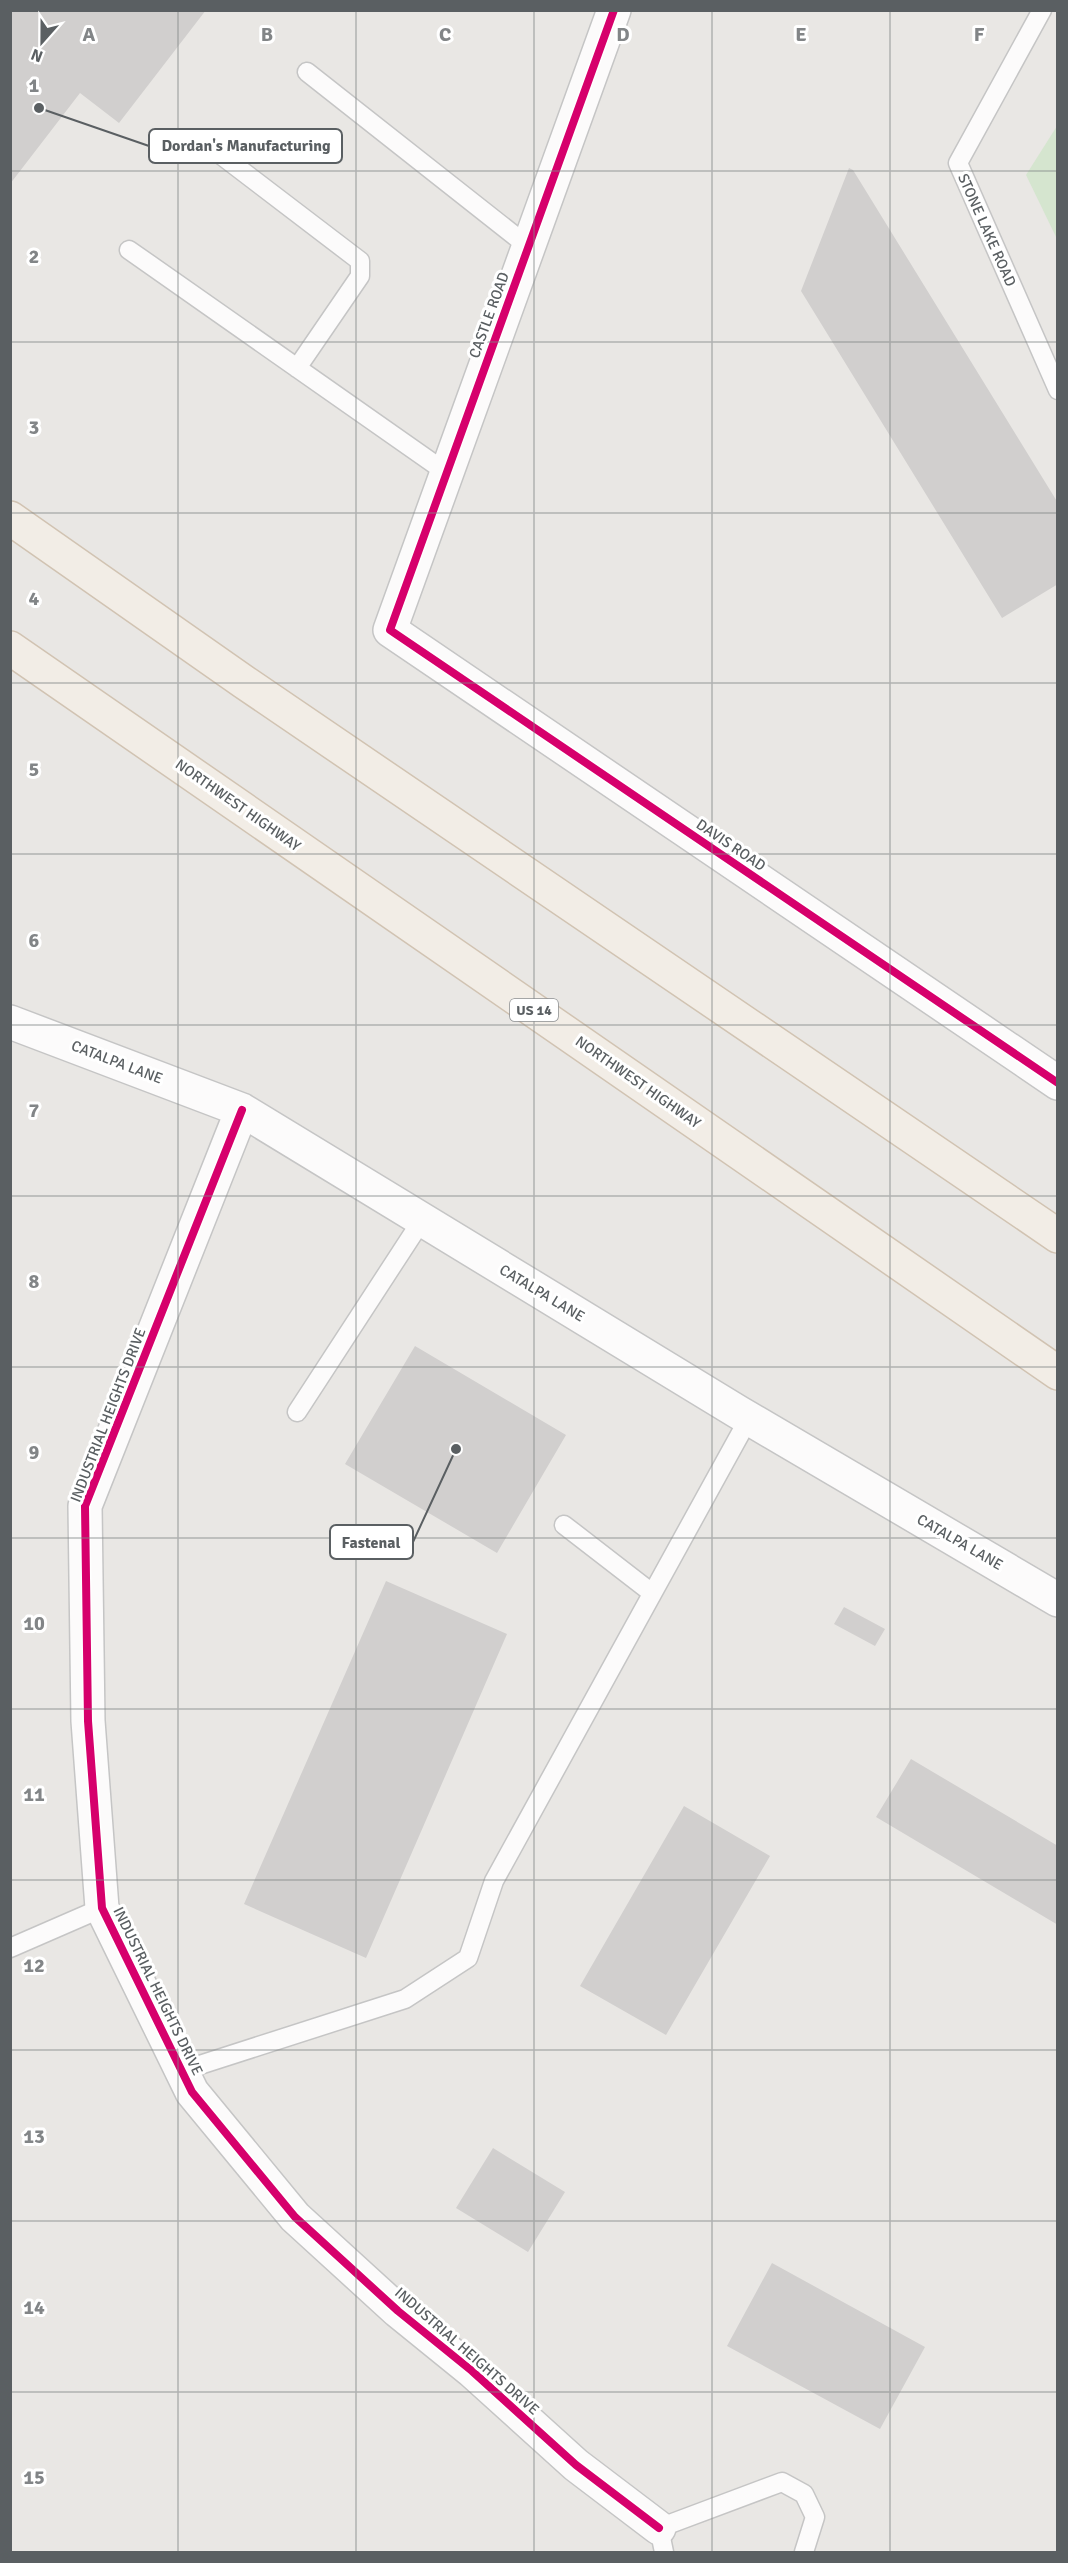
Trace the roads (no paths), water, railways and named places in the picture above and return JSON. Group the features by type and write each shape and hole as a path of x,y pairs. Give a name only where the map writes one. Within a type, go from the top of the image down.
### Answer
{"main road":[{"path":"10,518 244,682 1058,1236"},
{"name":"NORTHWEST HIGHWAY","path":"10,648 1058,1373"}],"street":[{"name":"CASTLE ROAD","path":"390,630 614,10"},
{"name":"DAVIS ROAD","path":"390,630 1058,1083"},
{"name":"CATALPA LANE","path":"10,1022 242,1110 749,1418 1058,1600"},
{"name":"INDUSTRIAL HEIGHTS DRIVE","path":"242,1110 85,1506 88,1721 102,1908 192,2092 295,2217 398,2311 472,2371 662,2540"}],"lane":[{"name":"STONE LAKE ROAD","path":"1042,10 958,163 1058,390"},
{"path":"307,72 528,247"},
{"path":"208,145 360,261 360,276 297,368"},
{"path":"129,250 447,473"},
{"path":"297,1412 422,1220"},
{"path":"181,2070 405,1999 468,1958 494,1881 749,1418"},
{"path":"564,1525 652,1593"},
{"path":"10,1948 102,1908"},
{"path":"662,2540 782,2482 804,2494 815,2517 804,2553"}],"place":[{"name":"Dordan's Manufacturing","path":"39,108"},
{"name":"Fastenal","path":"456,1449"}]}
